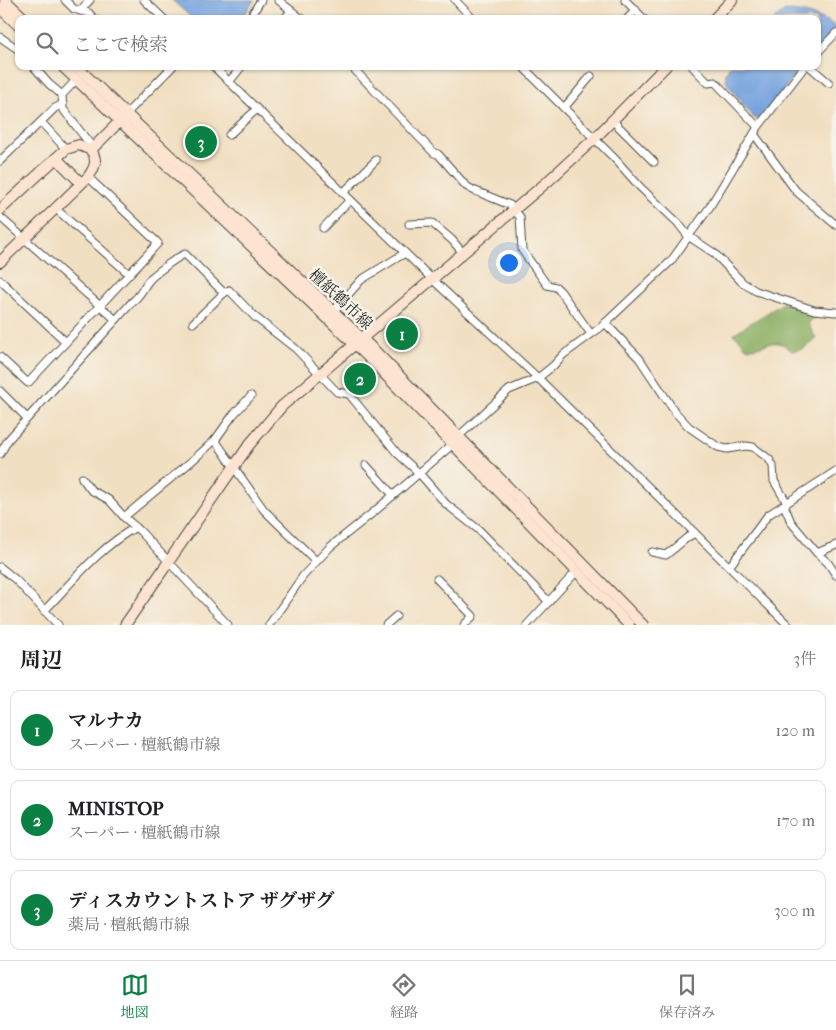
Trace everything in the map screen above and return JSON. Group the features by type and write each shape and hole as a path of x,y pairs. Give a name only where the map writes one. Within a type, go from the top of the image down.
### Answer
{"main road":[{"path":"5,0 21,15"},
{"path":"718,15 732,0"},
{"path":"0,8 15,22"},
{"name":"檀紙鶴市線","path":"67,70 123,118 333,312 367,356 456,440 643,625"},
{"name":"檀紙鶴市線","path":"80,70 123,118 358,342"},
{"path":"125,625 264,425 282,406 594,139 662,70"},
{"path":"92,149 123,118"},
{"path":"0,210 66,149 79,145 92,149"},
{"path":"0,262 94,169 95,163 92,149"},
{"path":"56,158 84,180"},
{"name":"檀紙鶴市線","path":"456,440 629,625"}],"street":[{"path":"65,0 74,8 90,15"},
{"path":"80,11 90,0"},
{"path":"144,0 160,15"},
{"path":"252,15 262,0"},
{"path":"278,0 298,15"},
{"path":"455,0 469,15"},
{"path":"629,1 640,15"},
{"path":"288,15 292,10"},
{"path":"631,15 636,10"},
{"path":"821,49 836,33"},
{"path":"0,37 15,47"},
{"path":"37,70 62,95 66,114 92,149"},
{"path":"123,118 169,70"},
{"path":"218,70 432,279 538,378 788,625"},
{"path":"229,82 239,70"},
{"path":"355,70 434,153 438,154 466,186 510,205 514,209 520,217 522,250 548,285 556,287 561,292 591,334"},
{"path":"526,70 690,237 714,253 749,288 814,310 836,312"},
{"path":"696,70 708,83 715,82 758,127"},
{"path":"269,625 303,576 330,547 419,473 509,390 538,378 563,355 605,322 671,261 690,237 758,127 802,70"},
{"path":"814,70 829,83"},
{"path":"564,108 591,76"},
{"path":"62,95 77,79"},
{"path":"0,161 55,108 63,104"},
{"path":"229,135 257,109"},
{"path":"612,120 654,162"},
{"path":"41,122 66,149"},
{"path":"754,134 796,191 836,225"},
{"path":"343,193 376,160"},
{"path":"0,357 28,383 158,243 84,180"},
{"path":"323,228 350,200"},
{"path":"55,208 129,274"},
{"path":"0,218 116,320"},
{"path":"409,224 432,224 452,240 463,253"},
{"path":"333,312 361,280 405,253"},
{"path":"0,454 8,440 27,418 132,302 139,297 152,278 178,257 185,254 224,293"},
{"path":"0,280 66,342"},
{"path":"193,323 229,290 263,324 296,349 337,392 349,394 396,453 419,473 446,504 479,530 550,602"},
{"path":"605,322 639,358 675,412 689,427 718,447 727,449 746,446 753,447 769,460 773,466 774,481 786,504 791,522 828,563 836,575"},
{"path":"0,391 27,418"},
{"path":"124,518 215,440 233,415 251,396"},
{"path":"215,440 264,510 316,561"},
{"path":"366,465 393,495"},
{"path":"729,567 768,515 836,471"},
{"path":"82,478 91,490 109,500 124,518 136,527 228,625"},
{"path":"44,611 90,564 116,541 136,527"},
{"path":"652,552 666,555 688,536 695,533"},
{"path":"817,553 836,545"},
{"path":"0,567 16,580 58,625"},
{"path":"527,625 577,571"},
{"path":"437,579 473,616 464,625"},
{"path":"389,624 396,616"}],"green space":[{"path":"783,303 818,315 808,323 816,339 803,349 792,351 778,343 746,348 739,338 733,334"}],"water":[{"path":"172,0 254,0 245,15 189,15"},
{"path":"785,11 812,15 780,15"},
{"path":"821,18 836,27 821,44"},
{"path":"728,70 799,70 761,118 758,119 754,118 726,82"}],"place":[{"name":"ディスカウントストア ザグザグ","path":"201,142"},
{"name":"マルナカ","path":"402,334"},
{"name":"MINISTOP","path":"360,379"}]}
